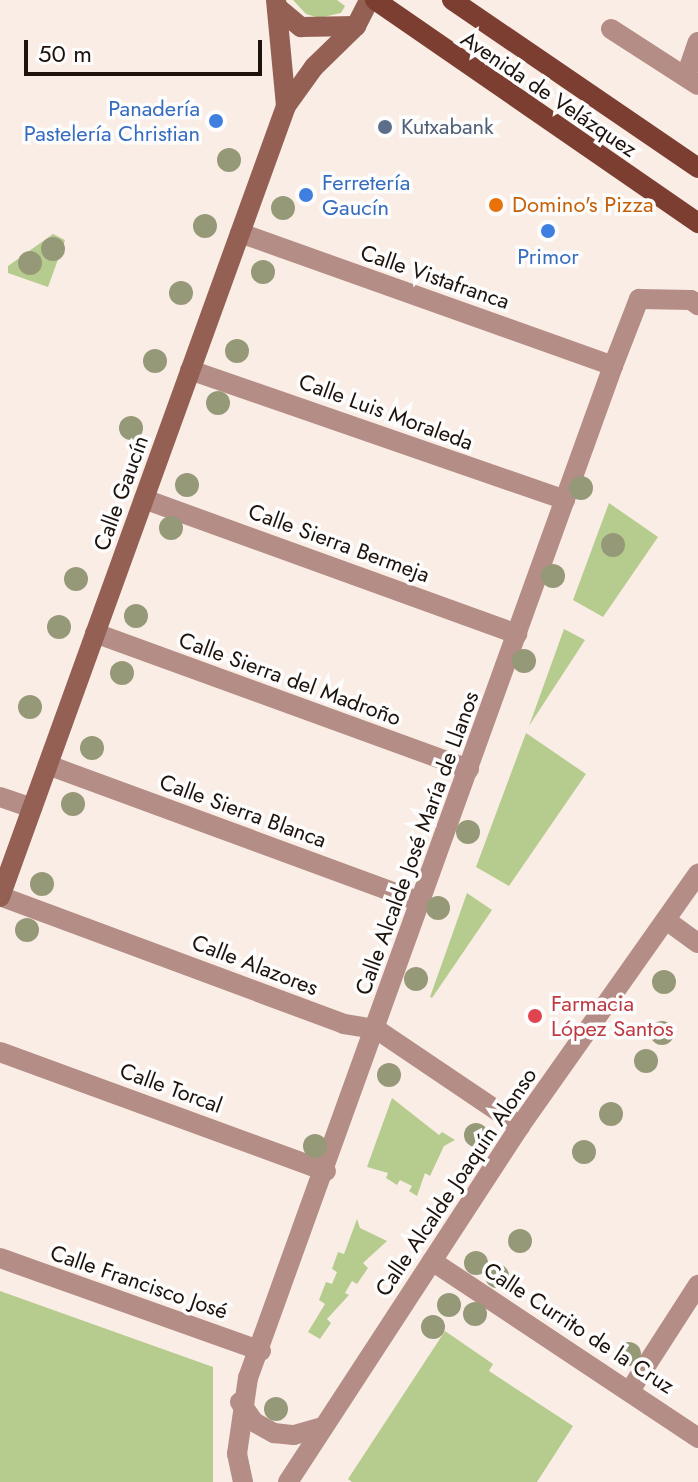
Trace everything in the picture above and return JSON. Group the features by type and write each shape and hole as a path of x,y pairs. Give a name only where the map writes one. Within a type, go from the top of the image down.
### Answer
{"main road":[{"name":"Calle Gaucín","path":"0,896 286,106 314,67 356,26 369,0"},
{"name":"Avenida de Velázquez","path":"375,0 698,223"},
{"name":"Avenida de Velázquez","path":"452,0 698,168"},
{"name":"Calle Gaucín","path":"277,4 286,106"},
{"path":"277,4 301,27 356,26"}],"street":[{"path":"611,29 692,80 698,42"},
{"name":"Calle Vistafranca","path":"240,233 613,366"},
{"name":"Calle Alcalde José María de Llanos","path":"243,1482 237,1454 240,1402 326,1171 613,366 639,299 691,300 698,305"},
{"name":"Calle Luis Moraleda","path":"190,370 565,500"},
{"name":"Calle Sierra Bermeja","path":"144,499 517,634"},
{"name":"Calle Sierra del Madroño","path":"95,633 469,769"},
{"name":"Calle Sierra Blanca","path":"48,765 421,902"},
{"path":"0,797 32,808"},
{"name":"Calle Alcalde Joaquín Alonso","path":"288,1482 520,1126 698,874"},
{"name":"Calle Alazores","path":"0,896 344,1024 376,1029 520,1126"},
{"path":"666,920 698,943"},
{"name":"Calle Torcal","path":"0,1052 326,1171"},
{"name":"Calle Francisco José","path":"0,1258 261,1351"},
{"name":"Calle Currito de la Cruz","path":"432,1261 631,1389 698,1438"},
{"path":"631,1389 698,1285"},
{"path":"240,1402 254,1422 274,1433 294,1435 322,1427"}],"green space":[{"path":"293,0 337,0 345,6 341,13 319,18 306,14"},
{"path":"53,234 65,240 48,287 8,273 8,266"},
{"path":"609,503 658,537 603,617 573,600"},
{"path":"564,629 585,640 529,726"},
{"path":"526,733 586,774 509,886 476,867"},
{"path":"467,893 492,910 432,998 430,997"},
{"path":"392,1098 439,1135 442,1132 455,1140 444,1146 430,1176 425,1173 417,1196 409,1191 412,1186 400,1180 397,1185 386,1178 388,1173 367,1167"},
{"path":"357,1219 360,1228 387,1241 363,1263 368,1268 357,1284 352,1281 345,1293 349,1295 327,1319 331,1323 320,1339 308,1332 325,1304 319,1300 326,1282 332,1284 337,1272 332,1269 338,1252 344,1254"},
{"path":"0,1291 213,1367 213,1482 0,1482"},
{"path":"445,1331 493,1364 489,1371 573,1426 537,1482 352,1482 348,1479"}],"place":[{"name":"Panadería Pastelería Christian","path":"216,121"},
{"name":"Kutxabank","path":"385,127"},
{"name":"Ferretería Gaucín","path":"306,195"},
{"name":"Domino's Pizza","path":"496,205"},
{"name":"Primor","path":"548,231"},
{"name":"Farmacia López Santos","path":"535,1016"}]}
